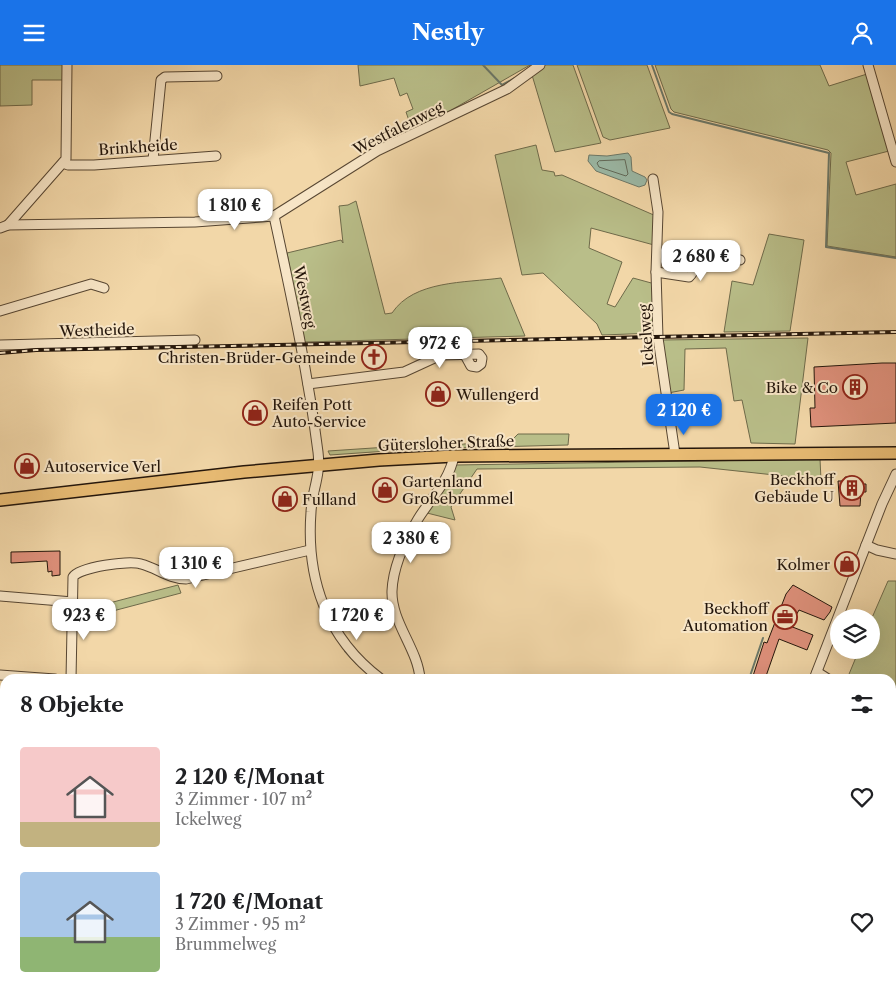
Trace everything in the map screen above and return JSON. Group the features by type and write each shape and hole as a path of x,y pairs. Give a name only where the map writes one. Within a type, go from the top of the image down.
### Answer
{"main road":[{"name":"Gütersloher Straße","path":"0,500 318,465 454,456 896,453"}],"street":[{"path":"4,226 66,159 67,65"},
{"name":"Westfalenweg","path":"4,226 274,217 377,151 507,89 540,65"},
{"path":"868,65 896,162"},
{"path":"153,160 161,80 164,77 217,76"},
{"path":"885,125 896,124"},
{"name":"Brinkheide","path":"63,163 77,165 216,155"},
{"name":"Ickelweg","path":"653,179 658,213 656,272 658,337 675,454"},
{"name":"Westweg","path":"274,217 308,384 318,465 318,479 311,509 310,551 320,594 334,630 355,658 375,674"},
{"path":"656,272 689,277 693,273 698,257 702,252 740,260"},
{"path":"0,311 91,284 104,288"},
{"name":"Westheide","path":"0,345 5,347 195,340"},
{"path":"308,384 404,372 441,355 465,355"},
{"path":"418,674 394,605 392,591 401,554 418,519 452,469 454,456"},
{"path":"815,674 887,490 896,474"},
{"path":"866,545 877,550 896,554"},
{"path":"70,674 73,577 75,573 84,569 137,563 177,579 186,579 310,551"},
{"path":"0,596 73,602"}],"green space":[{"path":"0,65 64,65 64,80 32,80 32,105 0,106"},
{"path":"358,65 530,65 413,132 406,112 413,109 407,93 400,96 394,78 360,86"},
{"path":"545,65 573,65 601,143 555,152 532,75"},
{"path":"577,65 647,65 670,128 610,140 603,137"},
{"path":"655,65 820,65 829,86 867,74 889,151 846,162 856,195 896,184 896,257 827,246 831,153 828,150 674,112 671,109"},
{"path":"536,145 542,170 554,172 555,176 562,175 656,216 654,245 591,228 589,248 622,262 607,304 615,307 633,278 655,284 656,333 602,335 597,324 543,273 522,275 495,155"},
{"path":"356,201 385,314 392,313 413,294 427,289 441,285 501,278 525,336 304,342 287,253 341,240 343,243 339,206 348,205"},
{"path":"769,234 804,240 790,331 724,332 732,281 753,285"},
{"path":"808,338 795,444 751,443 742,400 734,401 726,348 685,349 684,390 668,393 661,340"},
{"path":"518,434 569,434 568,445 416,449 330,455 328,451 418,445 509,443"},
{"path":"820,459 821,480 700,467 477,469 451,507 455,520 427,513 456,465"},
{"path":"888,581 896,581 896,674 849,674 855,659 880,659 880,609 876,609"},
{"path":"178,585 181,593 75,621 75,612"}],"water":[{"path":"628,153 631,157 632,171 645,177 647,180 645,185 639,187 596,171 588,161 589,155 607,156"}],"building":[{"name":"Bike & Co","path":"896,363 896,423 811,427 810,408 815,408 814,367"},
{"name":"Beckhoff Gebäude U","path":"845,477 850,477 850,484 866,484 866,492 861,492 860,506 840,506 838,481 844,481"},
{"path":"60,551 60,575 52,576 52,571 48,572 47,561 11,563 11,552"},
{"name":"Beckhoff Automation","path":"793,585 832,607 824,620 799,610 790,626 813,635 807,650 779,639 767,674 754,674 764,642 767,643 786,594"}],"waterway":[{"path":"483,65 502,85 515,78"},
{"path":"652,65 669,112 672,114 829,153 826,247 896,258"},
{"path":"751,674 763,638"},
{"path":"345,651 357,664"}],"railway":[{"path":"0,353 36,350 896,332"}],"place":[{"name":"Christen-Brüder-Gemeinde","path":"374,357"},
{"name":"Bike & Co","path":"855,387"},
{"name":"Wullengerd","path":"438,394"},
{"name":"Reifen Pott Auto-Service","path":"255,413"},
{"name":"Autoservice Verl","path":"27,466"},
{"name":"Beckhoff Gebäude U","path":"852,488"},
{"name":"Gartenland Großebrummel","path":"385,490"},
{"name":"Fulland","path":"285,499"},
{"name":"Kolmer","path":"847,564"},
{"name":"Beckhoff Automation","path":"785,617"}]}
